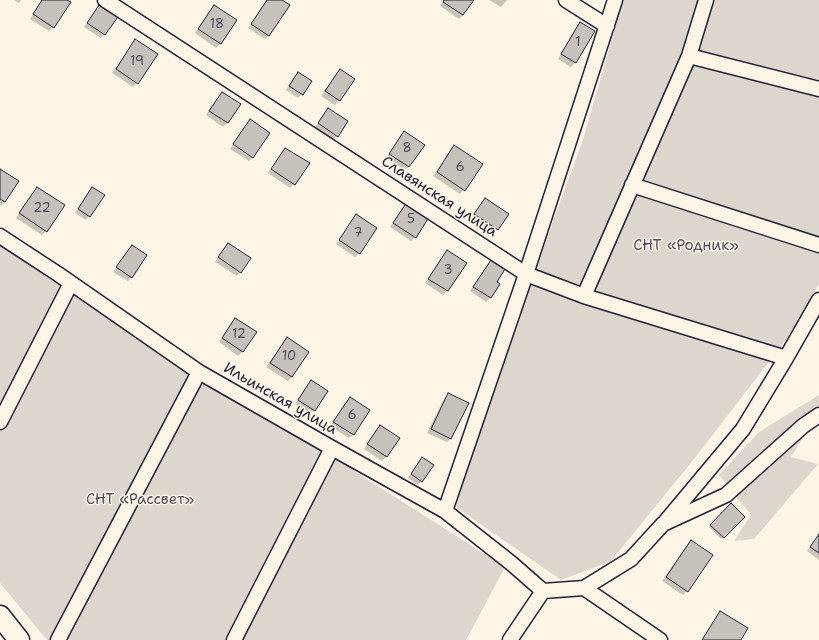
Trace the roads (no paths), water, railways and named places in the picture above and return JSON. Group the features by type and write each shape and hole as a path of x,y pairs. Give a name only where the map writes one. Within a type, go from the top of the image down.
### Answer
{"main road":[{"path":"0,616 19,640"}],"street":[{"name":"Славянская улица","path":"105,0 526,274 584,296 786,358"},
{"path":"566,0 607,26"},
{"path":"445,511 526,274 615,0"},
{"path":"584,296 689,56 706,0"},
{"path":"689,56 819,88"},
{"path":"632,184 819,245"},
{"name":"Ильинская улица","path":"0,236 71,283 199,372 445,511 543,591"},
{"path":"0,422 71,283"},
{"path":"510,640 543,591 584,588 631,559 663,524 743,429 819,300"},
{"path":"58,640 199,372"},
{"path":"663,524 726,495 803,426 819,415"},
{"path":"234,640 332,448"},
{"path":"584,588 660,640"}],"park label":[{"name":"СНТ «Родник»","path":"686,246"},
{"name":"СНТ «Рассвет»","path":"140,500"}]}
